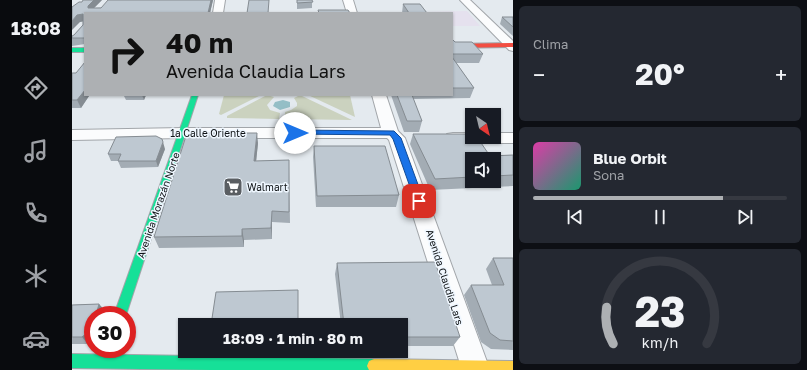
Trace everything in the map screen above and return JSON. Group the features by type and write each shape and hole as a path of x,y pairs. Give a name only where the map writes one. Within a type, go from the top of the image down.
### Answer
{"street":[{"path":"218,12 220,0"},
{"path":"348,0 352,12"},
{"path":"465,0 512,46"},
{"path":"453,46 512,46"},
{"path":"72,50 84,50"},
{"name":"Avenida Morazán Norte","path":"123,306 195,96"},
{"name":"Avenida Claudia Lars","path":"380,96 401,136 424,214 476,369"},
{"name":"1a Calle Oriente","path":"72,135 183,133 401,136"},
{"path":"436,138 513,138"},
{"path":"72,361 476,369 513,368"}],"shaded area":[{"path":"467,11 480,26 453,26 453,12 418,12"}],"green space":[{"path":"224,96 259,96 221,115 219,114"},
{"path":"265,96 274,97 267,105 270,110 280,113 279,119 227,118 227,116"},
{"path":"302,96 352,120 285,119 285,112 297,106 294,98"},
{"path":"310,96 350,96 355,117"}],"water":[{"path":"283,100 290,102 290,107 280,110 273,106 275,102"}],"building":[{"path":"83,0 94,0 88,8 101,8 108,0 211,0 208,12 84,12 84,38 72,38 72,36 83,25 83,14 77,15 72,21 72,7 79,2 82,2"},
{"path":"249,0 269,0 268,12 247,12"},
{"path":"297,0 312,0 313,2 297,3"},
{"path":"403,4 420,4 426,12 408,12"},
{"path":"318,10 348,10 349,12 319,12"},
{"path":"502,17 513,17 513,27"},
{"path":"453,40 455,42 472,42 483,54 453,54"},
{"path":"453,58 474,88 453,88"},
{"path":"84,63 84,91 77,100 72,100 72,73 76,73"},
{"path":"397,96 412,96 422,121 407,121"},
{"name":"Walmart","path":"193,133 257,133 254,161 289,160 289,212 272,211 271,228 242,229 242,236 154,237 186,136"},
{"path":"413,134 465,134 465,144 482,144 487,152 465,152 465,177 435,179"},
{"path":"156,136 162,139 163,142 156,161 118,161 121,154 108,154 116,137"},
{"path":"314,146 385,146 399,195 317,196"},
{"path":"513,155 513,175 501,176 501,156"},
{"path":"493,258 513,258 513,341 500,340 490,333 471,285 504,285"},
{"path":"435,262 460,337 408,337 408,318 343,318 337,263"},
{"path":"298,290 298,318 212,318 216,292"},
{"path":"99,304 98,306 84,306 84,335 82,337 72,337 72,305"}],"traffic: fast":[{"path":"72,50 84,50"},
{"path":"123,306 195,96"},
{"path":"72,361 374,366"}],"traffic: slow":[{"path":"374,366 513,368"}],"traffic: jam":[{"path":"453,46 513,45"}],"place":[{"name":"Walmart","path":"233,187"}],"route":[{"path":"295,133 392,133 397,138 419,201"}]}
